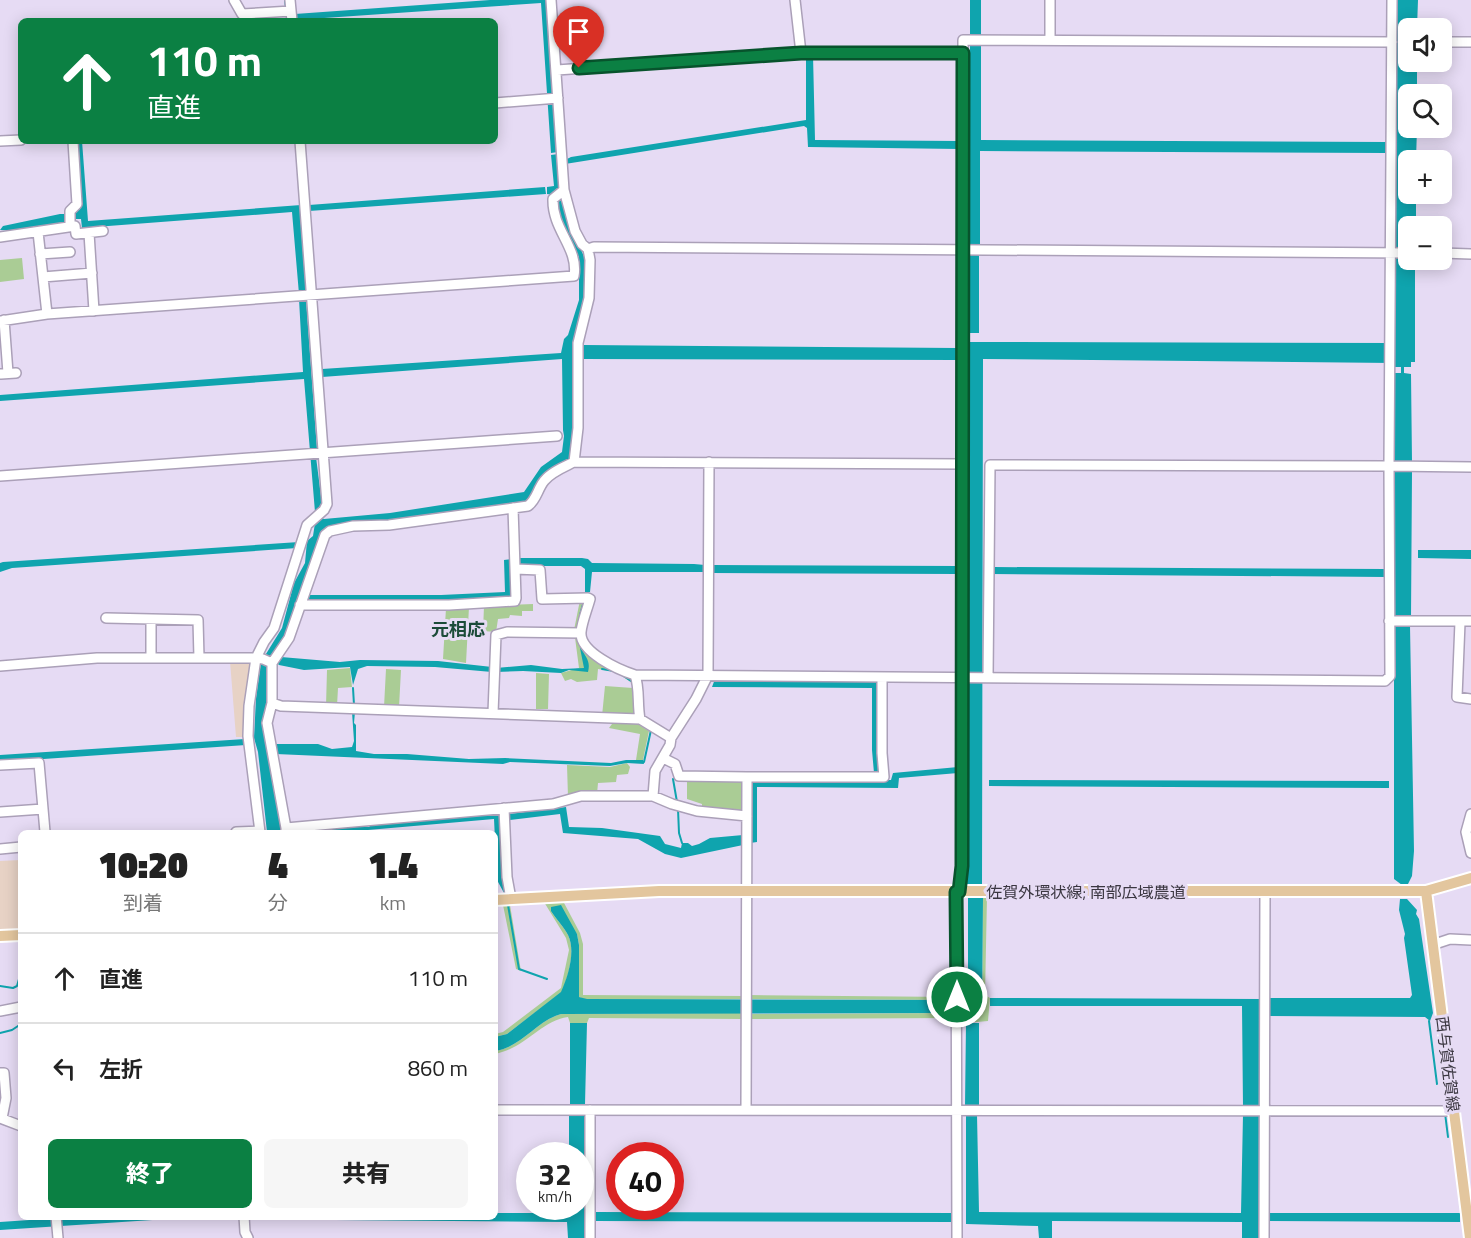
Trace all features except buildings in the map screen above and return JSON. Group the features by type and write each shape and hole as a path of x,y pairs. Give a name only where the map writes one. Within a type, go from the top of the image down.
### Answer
{"main road":[{"name":"佐賀外環状線; 南部広域農道","path":"498,900 648,891 1426,891 1471,878"},
{"name":"西与賀佐賀線","path":"1426,891 1470,1238"},
{"path":"0,936 18,935"}],"street":[{"path":"234,0 242,14 291,16 290,0"},
{"path":"552,0 556,70 554,99 560,193 575,231 582,244 588,249 590,260 589,298 578,343 578,428 574,462"},
{"path":"795,0 801,53"},
{"path":"1050,0 1050,40"},
{"path":"515,569 540,570 542,599 590,599 581,633 588,649 601,660 635,675 1385,681 1390,676 1398,621 1398,466 1389,366 1392,253 1392,0"},
{"path":"957,1238 957,892 962,866 963,40 1392,42"},
{"path":"1452,42 1471,42"},
{"path":"556,70 801,53 963,53"},
{"path":"498,103 554,99"},
{"path":"0,141 18,140"},
{"path":"70,226 70,211 77,204 73,144"},
{"path":"300,144 321,453 327,504 324,510 307,525 274,628 264,642 272,703 267,723 286,830 553,804 581,796 653,796 697,811 747,816"},
{"path":"9,373 2,321 94,310 574,276 574,256 558,228 553,205 553,199 560,193"},
{"path":"0,237 75,225 76,234 104,231"},
{"path":"38,232 47,314"},
{"path":"88,233 94,310"},
{"path":"588,249 605,247 1398,253"},
{"path":"40,254 70,252"},
{"path":"1452,253 1471,254"},
{"path":"43,277 92,273"},
{"path":"0,476 557,436"},
{"path":"260,830 248,736 249,706 265,660 290,638 325,535 330,531 353,526 389,525 528,506 535,501 543,482 550,474 574,462 962,464"},
{"path":"653,796 656,771 670,745 671,738 696,699 708,675 709,462"},
{"path":"987,678 990,465 1471,467"},
{"path":"300,605 449,605 510,602 516,598 513,508"},
{"path":"106,618 198,620 199,658"},
{"path":"150,658 151,619"},
{"path":"1398,621 1471,621"},
{"path":"1460,622 1457,697 1471,699"},
{"path":"493,713 496,635 507,632 581,633"},
{"path":"0,666 98,658 265,660"},
{"path":"635,675 638,683 637,704 640,719"},
{"path":"663,758 675,764 679,776 884,777 882,677"},
{"path":"272,703 281,706 640,719 671,738"},
{"path":"0,768 39,763 45,830"},
{"path":"746,1110 747,777"},
{"path":"504,808 507,877 511,899"},
{"path":"0,812 43,809"},
{"path":"1471,814 1466,832 1471,853"},
{"path":"0,849 18,847"},
{"path":"1264,1238 1265,892"},
{"path":"1432,945 1438,945 1450,939 1471,940"},
{"path":"0,1011 18,1008"},
{"path":"0,1073 4,1073 6,1098 1,1118 18,1125"},
{"path":"498,1110 1453,1111"},
{"path":"590,1110 590,1238"},
{"path":"244,1220 248,1238"}],"shaded area":[{"path":"230,661 252,661 244,717 245,737 236,737"},
{"path":"18,860 18,929 0,930 0,861"}],"green space":[{"path":"22,258 24,279 0,282 0,260"},
{"path":"580,600 588,601 581,641 632,677 635,685 616,672 598,669 597,680 577,682 571,679 565,681 561,673 579,668 574,630"},
{"path":"533,604 533,611 522,611 522,616 510,615 509,618 498,619 496,632 483,631 484,606"},
{"path":"469,607 466,663 443,659 446,608"},
{"path":"350,668 352,687 338,688 337,706 326,706 327,670"},
{"path":"386,669 401,670 399,707 384,707"},
{"path":"536,673 549,674 548,709 536,709"},
{"path":"605,686 633,688 636,716 602,716"},
{"path":"615,720 636,723 649,731 643,760 636,760 640,734 609,728"},
{"path":"627,763 630,767 628,774 617,775 616,782 598,783 597,794 568,797 567,765 610,767"},
{"path":"687,777 738,779 745,785 745,814 702,810 702,804 687,799"},
{"path":"987,897 985,995 990,998 988,1021 966,1023 965,1014 982,1013 983,898"},
{"path":"563,901 580,933 583,944 583,995 743,996 743,999 587,1000 579,997 577,934 551,911 570,941 569,972 562,992 507,1034 498,1036 498,1033 503,1032 561,988 569,950 566,938 544,902"},
{"path":"503,905 510,905 521,971 516,969"},
{"path":"749,995 954,997 952,1000 750,999"},
{"path":"742,1013 743,1019 589,1018 587,1023 570,1023 568,1017 558,1019 516,1046 498,1053 498,1050 513,1045 544,1022 561,1014"},
{"path":"952,1013 952,1018 749,1019 750,1014"}],"water":[{"path":"490,0 547,0 558,152 551,153 541,3 324,18 295,18 295,14"},
{"path":"970,0 981,0 981,35 970,35"},
{"path":"1397,0 1418,0 1417,18 1398,18 1398,72 1417,72 1417,84 1398,84 1398,138 1417,138 1416,150 1398,150 1398,204 1416,204 1416,216 1398,216 1398,270 1415,270 1415,362 1411,362 1411,367 1404,367 1404,373 1411,374 1412,462 1394,462 1393,373 1401,373 1401,367 1393,367 1393,363 983,359 982,885 966,885 968,342 1393,343"},
{"path":"970,43 981,43 981,140 1387,142 1387,153 980,151 980,245 969,245"},
{"path":"813,55 815,140 959,141 959,149 808,147 807,128 804,126 565,164 565,160 571,157 806,120 806,56"},
{"path":"76,144 82,144 88,221 301,205 306,293 299,294 292,212 82,228 81,219 72,219 71,214 80,209"},
{"path":"558,154 566,211 587,265 572,453 569,460 531,498 523,503 325,530 286,637 266,664 270,674 268,704 284,830 267,830 258,752 254,738 261,662 282,628 294,583 305,563 307,541 313,536 315,523 322,518 390,513 524,492 541,467 562,452 564,436 562,359 322,377 322,369 561,353 579,300 579,257 559,224 554,195 547,194 547,187 554,186 551,155"},
{"path":"545,187 546,194 309,211 309,205"},
{"path":"67,214 65,223 21,231 0,230 3,226"},
{"path":"969,255 979,255 979,333 969,333"},
{"path":"299,299 306,299 316,457 322,504 315,512 304,379 0,401 0,395 303,372"},
{"path":"584,345 957,348 957,360 583,359"},
{"path":"1393,472 1412,472 1411,617 1394,617"},
{"path":"299,542 297,548 12,568 0,572 0,563 3,562"},
{"path":"1418,550 1471,550 1471,559 1418,558"},
{"path":"519,558 582,558 592,563 694,564 705,565 705,572 592,572 590,592 585,592 585,569 581,566 519,566"},
{"path":"512,559 512,595 509,598 306,602 307,595 441,595 505,592 504,560"},
{"path":"711,565 958,566 958,574 711,573"},
{"path":"993,567 1385,569 1385,577 992,574"},
{"path":"1394,626 1410,626 1414,851 1412,876 1408,884 1402,885 1394,879"},
{"path":"578,638 588,662 588,672 569,670 561,673 496,672 496,668 531,665 562,669 584,668"},
{"path":"281,657 340,662 438,661 492,667 492,672 435,667 367,666 358,669 353,685 350,667 304,670 279,665 277,663"},
{"path":"715,679 879,681 880,773 874,773 872,688 712,687"},
{"path":"352,712 355,712 356,751 469,759 505,758 611,763 643,760 644,764 627,763 610,766 510,762 503,764 276,754 275,744 318,744 332,749 352,747 354,741"},
{"path":"245,739 246,745 0,762 0,755"},
{"path":"958,767 958,773 899,778 898,788 757,787 757,842 750,843 751,780 891,780 893,773"},
{"path":"989,780 1389,781 1389,788 989,786"},
{"path":"566,807 569,827 602,828 660,836 665,844 681,848 682,843 692,846 710,838 743,835 743,845 681,858 665,854 638,839 563,833 560,814 510,820 509,814"},
{"path":"501,814 506,888 504,893 498,882 498,830 495,830 494,819 368,830 303,830 369,827"},
{"path":"968,897 983,898 982,1013 978,1015 952,1013 561,1014 544,1022 513,1045 498,1050 498,1036 507,1034 561,992 564,986 570,964 570,941 551,911 551,907 561,905 577,934 579,997 587,999 968,1000"},
{"path":"1400,899 1407,899 1417,910 1433,1013 1430,1021 1425,1017 1269,1016 1269,998 1410,998 1412,995 1405,934 1399,910"},
{"path":"990,998 1260,999 1260,1106 1243,1106 1242,1006 990,1006"},
{"path":"570,1023 587,1023 585,1104 570,1104"},
{"path":"966,1023 979,1023 979,1106 965,1106"},
{"path":"569,1114 585,1114 585,1142 569,1142"},
{"path":"966,1114 977,1115 979,1212 1241,1213 1243,1115 1260,1115 1260,1238 1242,1238 1242,1222 1052,1221 1052,1238 1039,1238 1038,1226 966,1224"},
{"path":"594,1212 606,1212 606,1220 684,1220 684,1212 951,1213 951,1222 594,1220"},
{"path":"498,1213 516,1213 516,1220 585,1220 585,1238 568,1238 567,1222 336,1220 498,1220"},
{"path":"1269,1213 1460,1213 1460,1222 1268,1221"},
{"path":"29,1220 152,1220 0,1230 0,1222"}],"waterway":[{"path":"285,0 286,8"},
{"path":"580,615 584,601"},
{"path":"602,669 614,671"},
{"path":"619,673 634,683"},
{"path":"353,688 354,705"},
{"path":"641,762 644,762 651,730"},
{"path":"673,779 677,802"},
{"path":"678,809 679,833 682,843"},
{"path":"508,905 519,969 547,979"},
{"path":"0,986 13,988 18,982"},
{"path":"1429,1021 1437,1084"},
{"path":"0,1033 18,1026"},
{"path":"1445,1113 1448,1137"}],"district":[{"name":"元相応","path":"458,630"}],"route":[{"path":"579,68 801,53 963,53 962,866 959,892 956,892 957,997"}]}
